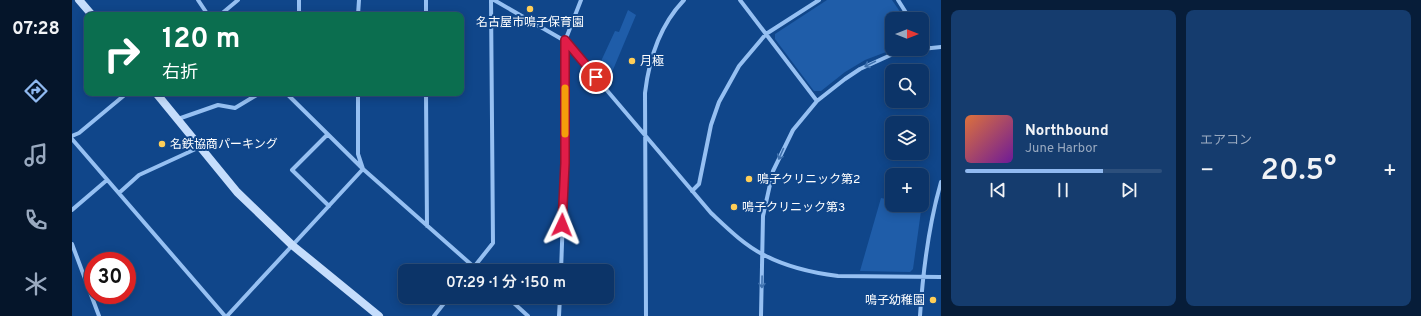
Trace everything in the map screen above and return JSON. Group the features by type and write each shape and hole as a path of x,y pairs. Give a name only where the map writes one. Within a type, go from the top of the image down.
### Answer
{"street":[{"path":"79,0 89,12"},
{"path":"198,0 206,12"},
{"path":"224,12 238,0"},
{"path":"299,0 299,12"},
{"path":"358,12 359,0"},
{"path":"426,0 426,12"},
{"path":"476,264 493,243 491,0"},
{"path":"494,0 565,40 711,213 736,236 762,255 777,262 809,272 838,276 941,277"},
{"path":"561,264 565,163 565,40 581,0"},
{"path":"646,316 645,93 647,71 660,33 674,10 684,0"},
{"path":"740,0 817,101"},
{"path":"692,191 700,184 711,125 719,102 739,66 766,34 819,0"},
{"path":"898,0 906,12"},
{"path":"929,48 941,48"},
{"path":"761,316 763,216 773,171 793,130 817,101 844,79 889,56"},
{"path":"123,96 72,138 226,316 363,169"},
{"path":"159,96 237,192 292,246 378,316"},
{"path":"178,119 218,105 235,108 255,96"},
{"path":"289,96 363,169 471,264"},
{"path":"358,96 358,154 363,169"},
{"path":"426,96 427,226"},
{"path":"327,134 292,170 329,206"},
{"path":"119,193 139,175 200,146"},
{"path":"72,210 107,180"},
{"path":"920,316 922,277 934,206 941,182"},
{"path":"72,244 99,316"},
{"path":"434,316 443,304"},
{"path":"515,304 528,316"},
{"path":"559,316 560,304"}],"shaded area":[{"path":"827,0 892,0 900,12 885,12 885,52 865,60 845,72 821,91 814,91 775,39 775,34"},
{"path":"628,10 636,15 607,84 596,72 615,31 619,32"},
{"path":"881,198 885,199 885,212 921,212 913,269 910,272 860,271"}],"slow traffic":[{"path":"565,88 565,134"}],"place":[{"name":"名古屋市鳴子保育園","path":"530,9"},
{"name":"月極","path":"632,61"},
{"name":"名鉄協商パーキング","path":"162,144"},
{"name":"鳴子クリニック第2","path":"749,179"},
{"name":"鳴子クリニック第3","path":"734,207"},
{"name":"鳴子幼稚園","path":"933,300"}],"route":[{"path":"562,225 565,163 565,40 596,77"}]}
